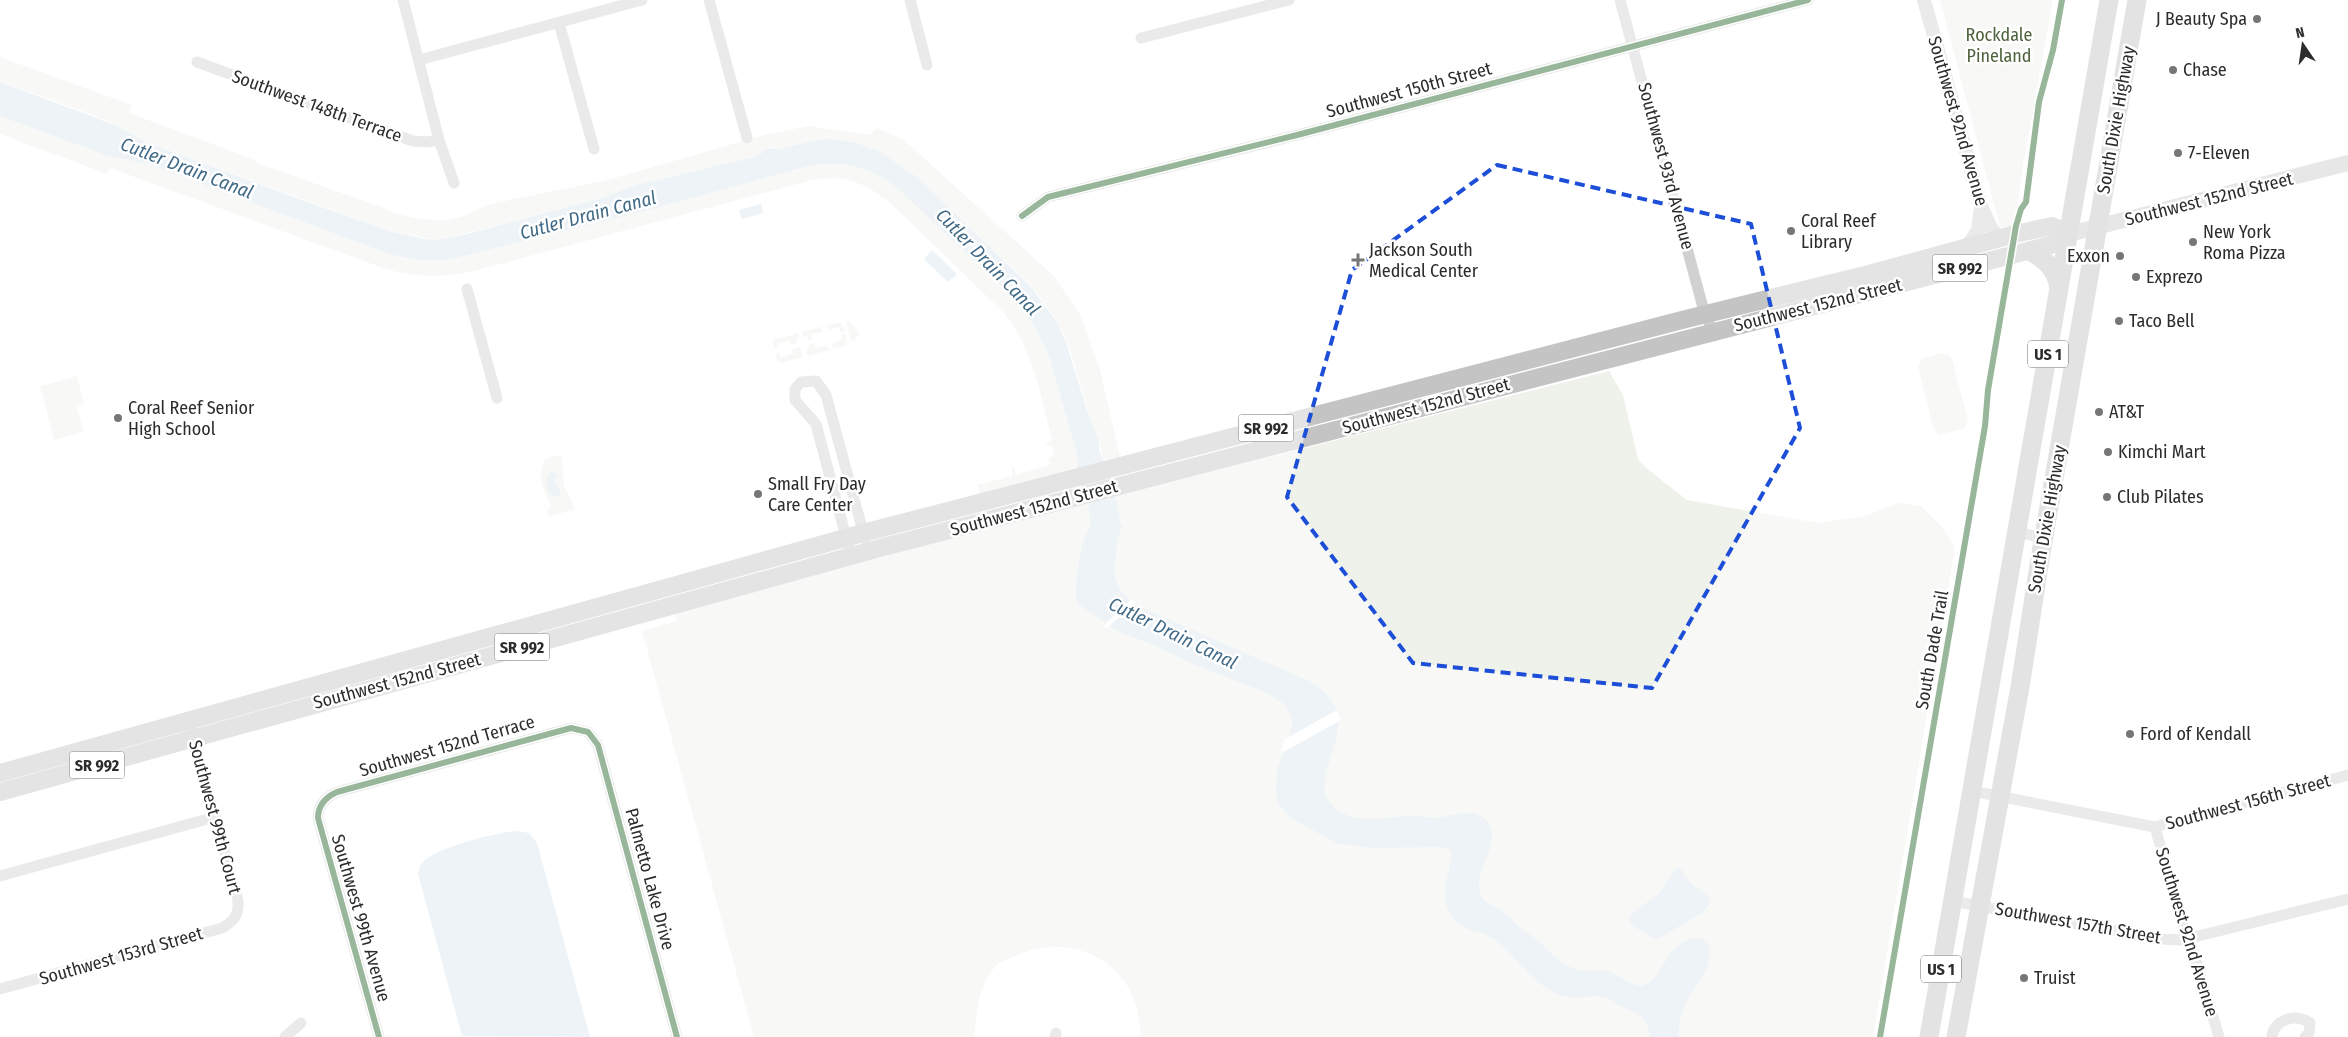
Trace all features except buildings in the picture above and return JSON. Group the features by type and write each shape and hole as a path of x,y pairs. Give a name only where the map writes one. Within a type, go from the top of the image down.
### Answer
{"highway":[{"name":"South Dixie Highway","path":"1929,1037 2109,0"},
{"name":"South Dixie Highway","path":"1956,1037 1998,796 2020,687 2043,538 2136,0"},
{"path":"2030,251 2043,259 2053,270 2059,291"}],"main road":[{"name":"Southwest 152nd Street","path":"0,792 860,554 2030,251 2054,244 2069,234 2348,163"},
{"name":"Southwest 152nd Street","path":"0,773 855,535 1108,469 1705,314 1869,274 1999,238 2052,226 2069,234"},
{"path":"1862,294 1869,281 1869,274"}],"street":[{"path":"403,0 439,140 454,183"},
{"path":"419,60 642,0"},
{"path":"709,0 747,138"},
{"path":"910,0 927,65"},
{"path":"1141,38 1289,0"},
{"name":"Southwest 93rd Avenue","path":"1620,0 1705,314 1714,332"},
{"name":"Southwest 150th Street","path":"1022,216 1048,197 1301,134 1808,0"},
{"name":"Southwest 92nd Avenue","path":"1924,0 1981,206 1991,228 1999,238"},
{"path":"559,23 594,149"},
{"name":"Southwest 148th Terrace","path":"196,62 413,141 427,142 439,140"},
{"path":"1967,246 1978,230 1981,206"},
{"path":"467,289 496,398"},
{"path":"806,380 816,381 826,395 860,554 816,424 795,400 795,389 798,384 806,380"},
{"path":"2017,532 2043,538"},
{"name":"Southwest 99th Court","path":"189,720 238,901 237,915"},
{"name":"Southwest 152nd Terrace","path":"320,807 328,797 337,792 565,729 578,728 588,732"},
{"name":"Palmetto Lake Drive","path":"588,732 598,745 677,1037"},
{"name":"Southwest 156th Street","path":"1972,791 2155,827 2348,775"},
{"name":"Southwest 99th Avenue","path":"320,807 318,818 379,1037"},
{"path":"0,876 215,817"},
{"name":"Southwest 92nd Avenue","path":"2155,827 2182,922 2220,1037"},
{"name":"Southwest 157th Street","path":"1952,901 2161,939 2189,939 2348,899"},
{"name":"Southwest 153rd Street","path":"0,989 222,928 237,915"},
{"path":"2271,1036 2274,1028 2280,1022 2294,1018 2303,1018 2310,1023 2309,1033 2305,1037"},
{"path":"285,1037 300,1023"}],"highlighted area":[{"path":"1497,165 1751,224 1800,428 1652,688 1413,663 1287,497 1352,270"}],"green space":[{"name":"Rockdale Pineland","path":"1940,0 2053,0 2023,165 2015,225 2000,227"},
{"path":"0,57 132,105 129,113 253,159 257,163 394,213 419,219 447,220 463,216 490,204 604,181 764,135 808,126 870,135 877,128 904,140 1053,275 1080,314 1100,370 1120,457 1104,460 1068,344 1054,316 1044,302 1007,263 879,151 850,142 838,141 817,142 777,151 774,147 765,149 754,157 636,185 598,199 526,219 437,240 389,231 146,142 94,116 0,82"},
{"path":"0,116 108,156 149,164 389,254 415,260 444,261 658,207 812,165 851,164 881,176 896,187 1013,298 1034,325 1049,356 1079,461 1077,467 1070,470 980,494 977,485 1012,476 1012,468 1014,468 1016,475 1050,465 1049,458 1054,456 1052,446 1045,444 1052,440 1039,388 1028,355 1012,324 1001,310 888,201 869,188 851,181 832,178 809,181 478,270 430,276 406,274 383,268 110,168 107,174 0,134"},
{"path":"849,320 860,334 853,341 851,341 846,322"},
{"path":"841,322 845,332 840,332 839,327 829,330 828,326 821,328 822,332 812,334 813,339 808,341 807,336 803,337 802,332"},
{"path":"798,333 797,343 791,345 789,341 777,344 778,348 774,349 773,340"},
{"path":"846,334 847,345 808,356 806,349 809,348 809,344 815,343 816,348 827,345 828,349 833,348 832,343 842,340 841,335"},
{"path":"800,347 803,357 781,363 777,361 775,353 779,352 781,357 793,354 792,349"},
{"path":"1941,353 1949,355 1952,359 1968,420 1965,428 1939,435 1934,430 1918,367 1922,359"},
{"path":"1609,371 1623,395 1638,459 1645,467 1687,500 1818,523 1865,516 1898,503 1921,506 1942,527 1955,548 1873,1037 1140,1037 1138,1014 1131,993 1119,975 1104,962 1086,952 1065,948 1043,948 1021,954 994,968 981,992 974,1037 754,1037 642,631 677,621 675,613 1006,524"},
{"path":"77,376 84,403 76,406 84,432 54,440 40,386"},
{"path":"550,457 562,457 564,485 575,509 548,517 547,511 551,506 543,489 541,472 545,459 548,460"}],"water":[{"name":"Cutler Drain Canal","path":"0,82 121,128 146,142 305,201 389,231 437,240 467,234 598,199 636,185 754,157 765,149 775,148 777,150 816,140 834,139 856,143 879,151 918,178 1031,287 1057,322 1066,342 1087,410 1099,441 1099,451 1107,466 1120,516 1118,519 1122,527 1119,534 1115,573 1116,581 1126,597 1136,605 1309,681 1328,696 1336,711 1338,728 1325,776 1325,791 1331,804 1340,812 1351,816 1374,819 1410,816 1439,818 1465,813 1472,813 1484,818 1490,826 1492,835 1479,884 1481,896 1566,965 1580,970 1610,972 1640,986 1655,978 1674,949 1682,942 1693,938 1702,939 1709,945 1709,961 1704,974 1684,1008 1678,1037 1651,1037 1643,1019 1607,998 1566,997 1553,992 1530,975 1494,939 1461,926 1456,922 1445,900 1445,887 1452,854 1448,849 1441,847 1371,848 1336,843 1291,818 1278,804 1276,791 1277,769 1293,724 1290,713 1284,704 1263,691 1197,666 1158,647 1117,631 1077,603 1077,571 1084,538 1090,526 1090,516 1078,472 1077,464 1079,461 1049,356 1034,325 1013,298 896,187 886,180 856,167 835,164 812,165 652,209 444,261 415,260 389,254 149,164 108,156 0,116"},
{"path":"761,204 763,213 742,219 739,210"},
{"path":"932,250 957,274 948,282 924,259"},
{"path":"551,472 557,474 555,482 560,489 560,494 556,497 549,493 546,486"},
{"path":"518,831 529,833 537,843 590,1037 462,1036 418,874 419,868 431,856 455,846 483,837"},
{"path":"1678,866 1692,884 1709,896 1710,904 1702,913 1658,939 1652,938 1630,924 1630,915 1658,894"}],"pier":[{"path":"1132,599 1136,602 1107,628 1103,626"},
{"path":"1337,710 1341,720 1280,754 1285,739"}],"cycle path":[{"path":"1022,216 1048,197 1301,134 1808,0"},
{"name":"South Dade Trail","path":"1880,1037 1985,426 1988,390 2016,226 2021,209 2026,202 2039,102 2053,50 2062,0"},
{"path":"379,1037 318,818 321,805 329,796 337,792 571,728 588,732 598,745 677,1037"}],"place":[{"name":"J Beauty Spa","path":"2257,19"},
{"name":"Chase","path":"2173,70"},
{"name":"7-Eleven","path":"2178,153"},
{"name":"Coral Reef Library","path":"1791,231"},
{"name":"New York Roma Pizza","path":"2193,242"},
{"name":"Exxon","path":"2120,256"},
{"name":"Jackson South Medical Center","path":"1358,260"},
{"name":"Exprezo","path":"2136,277"},
{"name":"Taco Bell","path":"2119,321"},
{"name":"AT&T","path":"2099,412"},
{"name":"Coral Reef Senior High School","path":"118,418"},
{"name":"Kimchi Mart","path":"2108,452"},
{"name":"Small Fry Day Care Center","path":"758,494"},
{"name":"Club Pilates","path":"2107,497"},
{"name":"Ford of Kendall","path":"2130,734"},
{"name":"Truist","path":"2024,978"}]}
